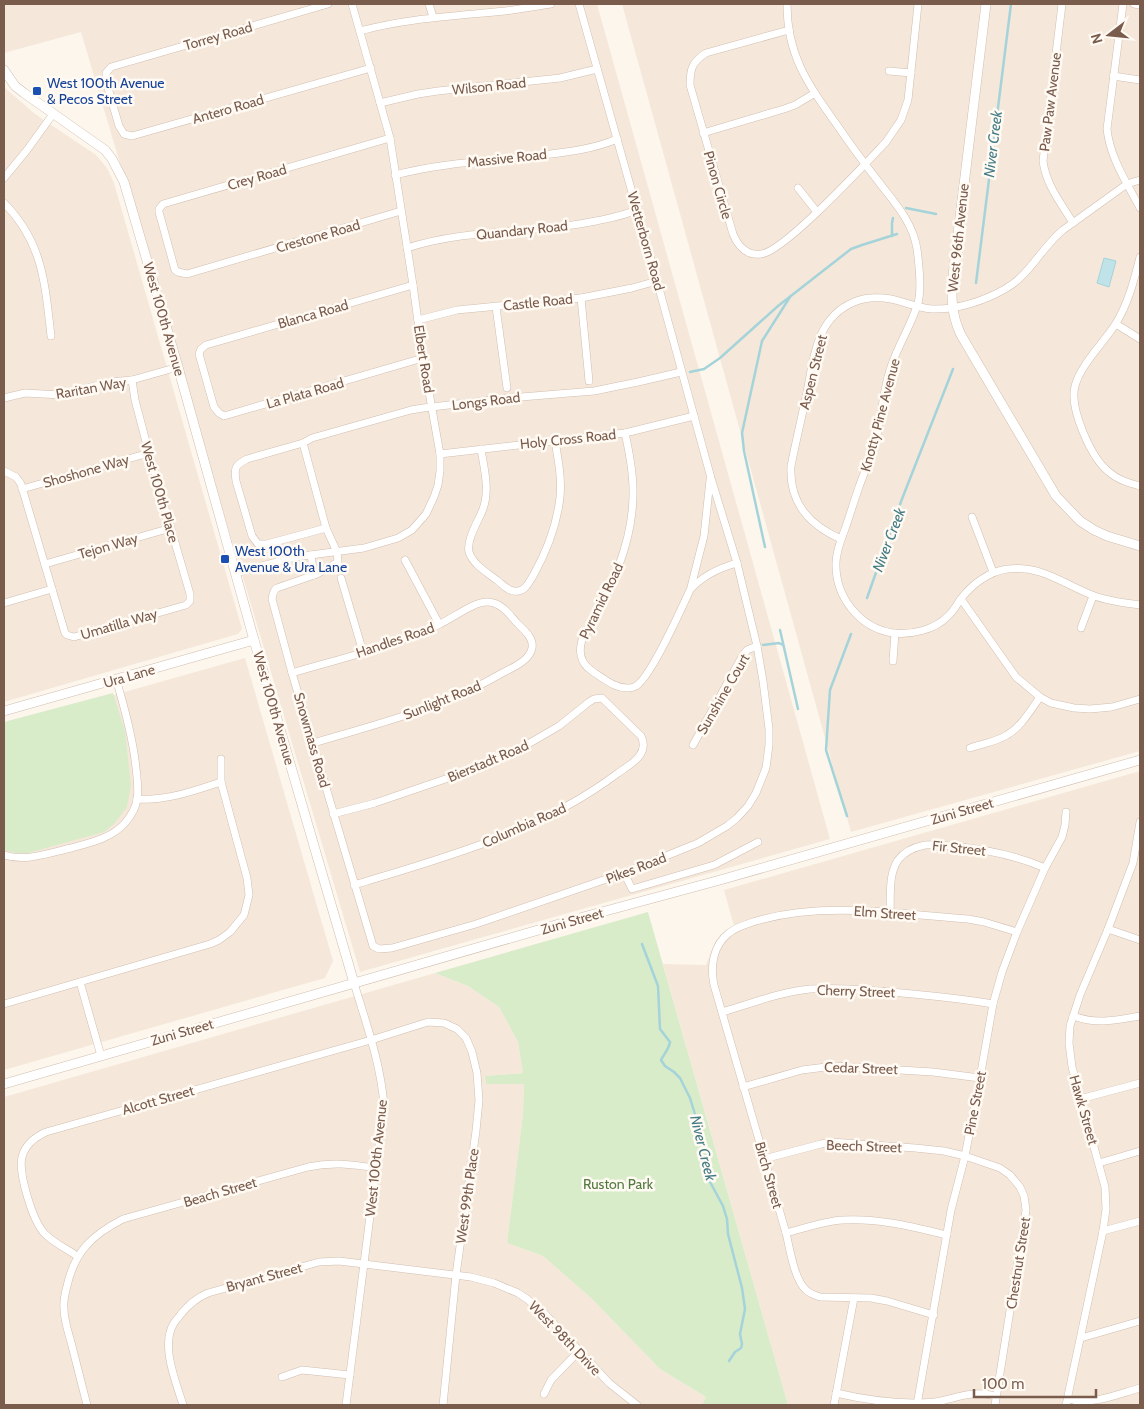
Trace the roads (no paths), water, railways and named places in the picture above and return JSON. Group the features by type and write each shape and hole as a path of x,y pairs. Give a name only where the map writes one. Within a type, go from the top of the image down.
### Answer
{"street":[{"name":"Torrey Road","path":"110,96 106,81 108,69 131,60 328,4"},
{"name":"Elbert Road","path":"236,573 295,557 375,545 398,538 412,530 426,514 434,497 440,471 440,454 423,358 390,138 352,4"},
{"path":"429,4 433,17"},
{"path":"360,31 433,17 505,7 551,4"},
{"name":"Wetterborn Road","path":"579,4 681,372 737,563 757,646 760,668"},
{"name":"Knotty Pine Avenue","path":"787,4 788,30 799,66 815,93 898,207 914,236 917,247 919,290 917,305 888,376 876,439 836,556 836,577 846,601 864,622 878,629 895,633 908,633 932,627 944,620 980,580 993,572 1010,568 1034,569 1093,596 1140,605"},
{"name":"Pinon Circle","path":"788,30 706,53 695,62 690,76 690,85 732,234 744,251 755,254 771,251 807,222 886,142 901,120 908,100 918,4"},
{"name":"West 96th Avenue","path":"986,4 951,292 956,325 1056,496 1080,521 1094,530 1140,546"},
{"name":"Paw Paw Avenue","path":"1062,4 1043,161 1049,184 1073,223"},
{"path":"1123,4 1107,120 1108,140 1115,160 1140,208"},
{"path":"1134,4 1140,5"},
{"name":"Antero Road","path":"110,96 119,126 124,134 132,136 371,68"},
{"name":"Wilson Road","path":"380,103 438,91 560,78 598,69"},
{"name":"West 100th Avenue","path":"4,70 20,89 105,150 119,169 124,182 254,640 371,1040 381,1081 384,1106 375,1168 366,1264 346,1405"},
{"path":"889,71 911,73"},
{"path":"1113,76 1140,80"},
{"path":"703,132 784,109 815,93"},
{"path":"4,178 54,114"},
{"name":"Crey Road","path":"236,260 182,274 175,270 159,209 163,204 390,138"},
{"name":"Massive Road","path":"396,175 453,164 578,150 604,144 617,138"},
{"name":"Aspen Street","path":"841,539 823,531 813,523 798,505 792,484 791,466 817,346 826,324 842,308 860,300 878,298 932,309 965,305 1005,289 1028,270 1054,238 1127,184 1140,180"},
{"path":"798,188 817,212"},
{"path":"4,203 26,231 35,248 42,275 51,336"},
{"name":"Quandary Road","path":"407,248 424,242 456,237 581,224 622,216 636,210"},
{"name":"Crestone Road","path":"236,260 401,212"},
{"path":"1140,257 1130,294 1116,324 1080,374 1073,394 1075,409 1090,447 1100,464 1114,477 1140,486"},
{"name":"Castle Road","path":"418,320 457,310 580,298 657,281"},
{"name":"Blanca Road","path":"208,384 199,351 206,345 413,285"},
{"path":"580,298 589,381"},
{"path":"496,307 507,388"},
{"path":"1116,324 1140,339"},
{"name":"La Plata Road","path":"208,384 214,407 218,414 224,416 423,358"},
{"name":"Raritan Way","path":"4,398 25,393 57,396 110,382 132,380 178,367"},
{"name":"Longs Road","path":"326,528 262,545 255,541 235,473 236,467 239,463 303,443 312,438 411,410 509,398 594,391 681,372"},
{"name":"West 100th Place","path":"132,380 135,400 149,453 190,594 189,602"},
{"name":"Holy Cross Road","path":"440,454 625,433 694,416"},
{"name":"Pyramid Road","path":"625,433 634,488 630,528 622,560 606,595 580,643 581,656 586,666 616,686 627,688 639,684 664,643 690,590 708,574 737,563"},
{"path":"481,449 486,497 484,508 471,538 469,553 475,561 507,588 515,592 524,589 544,557 558,514 560,479 555,441"},
{"path":"303,443 326,528 337,552"},
{"name":"Shoshone Way","path":"22,489 149,453"},
{"path":"4,471 16,477 21,484 52,589 4,603"},
{"name":"Wetterborn Road","path":"690,590 704,536 711,478"},
{"path":"972,517 993,572"},
{"name":"Tejon Way","path":"45,564 171,528"},
{"name":"Snowmass Road","path":"337,552 338,562 314,575 275,589 273,603 354,885 371,941 376,948"},
{"path":"311,555 314,575"},
{"path":"405,560 439,624"},
{"path":"341,578 363,652"},
{"name":"Umatilla Way","path":"52,589 65,633 71,637 182,606 189,602"},
{"path":"1081,628 1093,596"},
{"path":"961,599 1016,677 1040,697 1051,703 1090,709 1112,707 1140,699"},
{"name":"Handles Road","path":"292,673 404,640 480,603 486,602 498,605 517,623"},
{"name":"Sunlight Road","path":"313,743 423,710 456,697 518,665 532,651 532,641 517,623"},
{"path":"893,661 895,633"},
{"name":"Ura Lane","path":"4,711 254,640"},
{"name":"Sunshine Court","path":"693,746 743,655 747,650 757,646"},
{"name":"Pikes Road","path":"376,948 383,950 392,948 476,924 624,873 698,843 715,834 737,818 756,793 768,759 769,729 760,668"},
{"path":"4,855 14,858 28,858 82,845 112,833 131,816 137,799 134,750 116,679"},
{"path":"970,748 1005,737 1024,720 1040,697"},
{"name":"Bierstadt Road","path":"333,814 460,774 516,751 559,726 594,699 602,698 625,720"},
{"name":"Columbia Road","path":"354,885 445,858 509,835 549,816 588,794 632,763 642,752 644,744 641,736 625,720"},
{"path":"4,1004 210,944 230,932 244,915 249,895 247,878 221,782 222,759"},
{"name":"Zuni Street","path":"4,1084 1140,760"},
{"path":"137,799 166,798 221,782"},
{"name":"Pine Street","path":"917,1405 954,1193 964,1156 993,1004 1002,972 1017,932 1045,868 1062,837 1066,812"},
{"name":"Hawk Street","path":"1067,1402 1106,1209 1106,1197 1099,1163 1080,1099 1070,1056 1070,1026 1080,995 1108,929 1132,863 1140,822"},
{"path":"624,873 632,889 714,865 758,842"},
{"name":"Fir Street","path":"890,913 892,877 898,860 906,853 924,845 998,852 1045,868"},
{"name":"Elm Street","path":"753,922 812,910 842,910 968,919 990,923 1017,932"},
{"name":"Birch Street","path":"753,922 734,929 719,944 713,959 712,974 801,1283 812,1295 820,1297 887,1301 934,1315"},
{"path":"1108,929 1140,940"},
{"path":"80,982 101,1056"},
{"name":"Cherry Street","path":"722,1012 775,997 823,989 944,996 993,1004"},
{"path":"1073,1016 1085,1020 1103,1022 1140,1016"},
{"name":"West 99th Place","path":"422,1024 444,1023 457,1029 466,1038 477,1073 479,1100 456,1275 443,1405"},
{"name":"Alcott Street","path":"77,1256 45,1234 36,1222 21,1168 23,1154 34,1139 46,1132 422,1024"},
{"name":"Cedar Street","path":"743,1087 802,1070 834,1066 934,1072 980,1078"},
{"path":"1080,1099 1140,1083"},
{"name":"Beech Street","path":"764,1159 832,1142 915,1148 949,1152 964,1156"},
{"path":"1099,1163 1140,1151"},
{"name":"Chestnut Street","path":"964,1156 1006,1172 1020,1187 1026,1201 995,1405"},
{"name":"Beach Street","path":"77,1256 94,1238 123,1219 323,1164 336,1163 375,1168"},
{"path":"786,1233 829,1222 859,1220 895,1223 947,1235"},
{"path":"1103,1231 1140,1221"},
{"path":"77,1256 68,1280 64,1307 67,1327 87,1405"},
{"name":"Bryant Street","path":"183,1405 170,1359 168,1348 169,1333 173,1323 194,1299 208,1293 319,1262 338,1261 366,1264"},
{"name":"West 98th Drive","path":"366,1264 456,1275 494,1283 527,1299 544,1313 609,1383 637,1405"},
{"path":"834,1405 854,1298"},
{"path":"1081,1338 1140,1321"},
{"path":"544,1394 551,1380 579,1351"},
{"path":"282,1377 302,1370 350,1375"},
{"path":"1067,1402 1093,1401 1140,1388"},
{"path":"836,1393 876,1402 917,1405 972,1394 996,1396"}],"water":[{"path":"1104,258 1116,261 1109,287 1097,283"}],"waterway":[{"name":"Niver Creek","path":"976,283 1011,4"},
{"path":"906,208 936,214"},
{"path":"892,236 893,218"},
{"path":"690,372 704,369 720,358 778,306 851,249 897,234"},
{"path":"765,547 744,451 742,433 762,341 790,297"},
{"name":"Niver Creek","path":"867,598 902,499 953,369"},
{"path":"780,630 798,709"},
{"name":"Niver Creek","path":"847,816 826,750 830,690 851,634"},
{"path":"763,645 779,643 783,645"},
{"name":"Niver Creek","path":"642,944 658,986 660,1029 670,1042 661,1060 665,1066 680,1078 690,1098 707,1153 709,1180 723,1206 727,1219 728,1234 742,1288 745,1309 740,1334 742,1344 741,1348 735,1352 729,1361"}],"place":[{"name":"West 100th Avenue & Pecos Street","path":"37,91"},
{"name":"West 100th Avenue & Ura Lane","path":"225,559"}],"park label":[{"name":"Ruston Park","path":"618,1184"}]}
